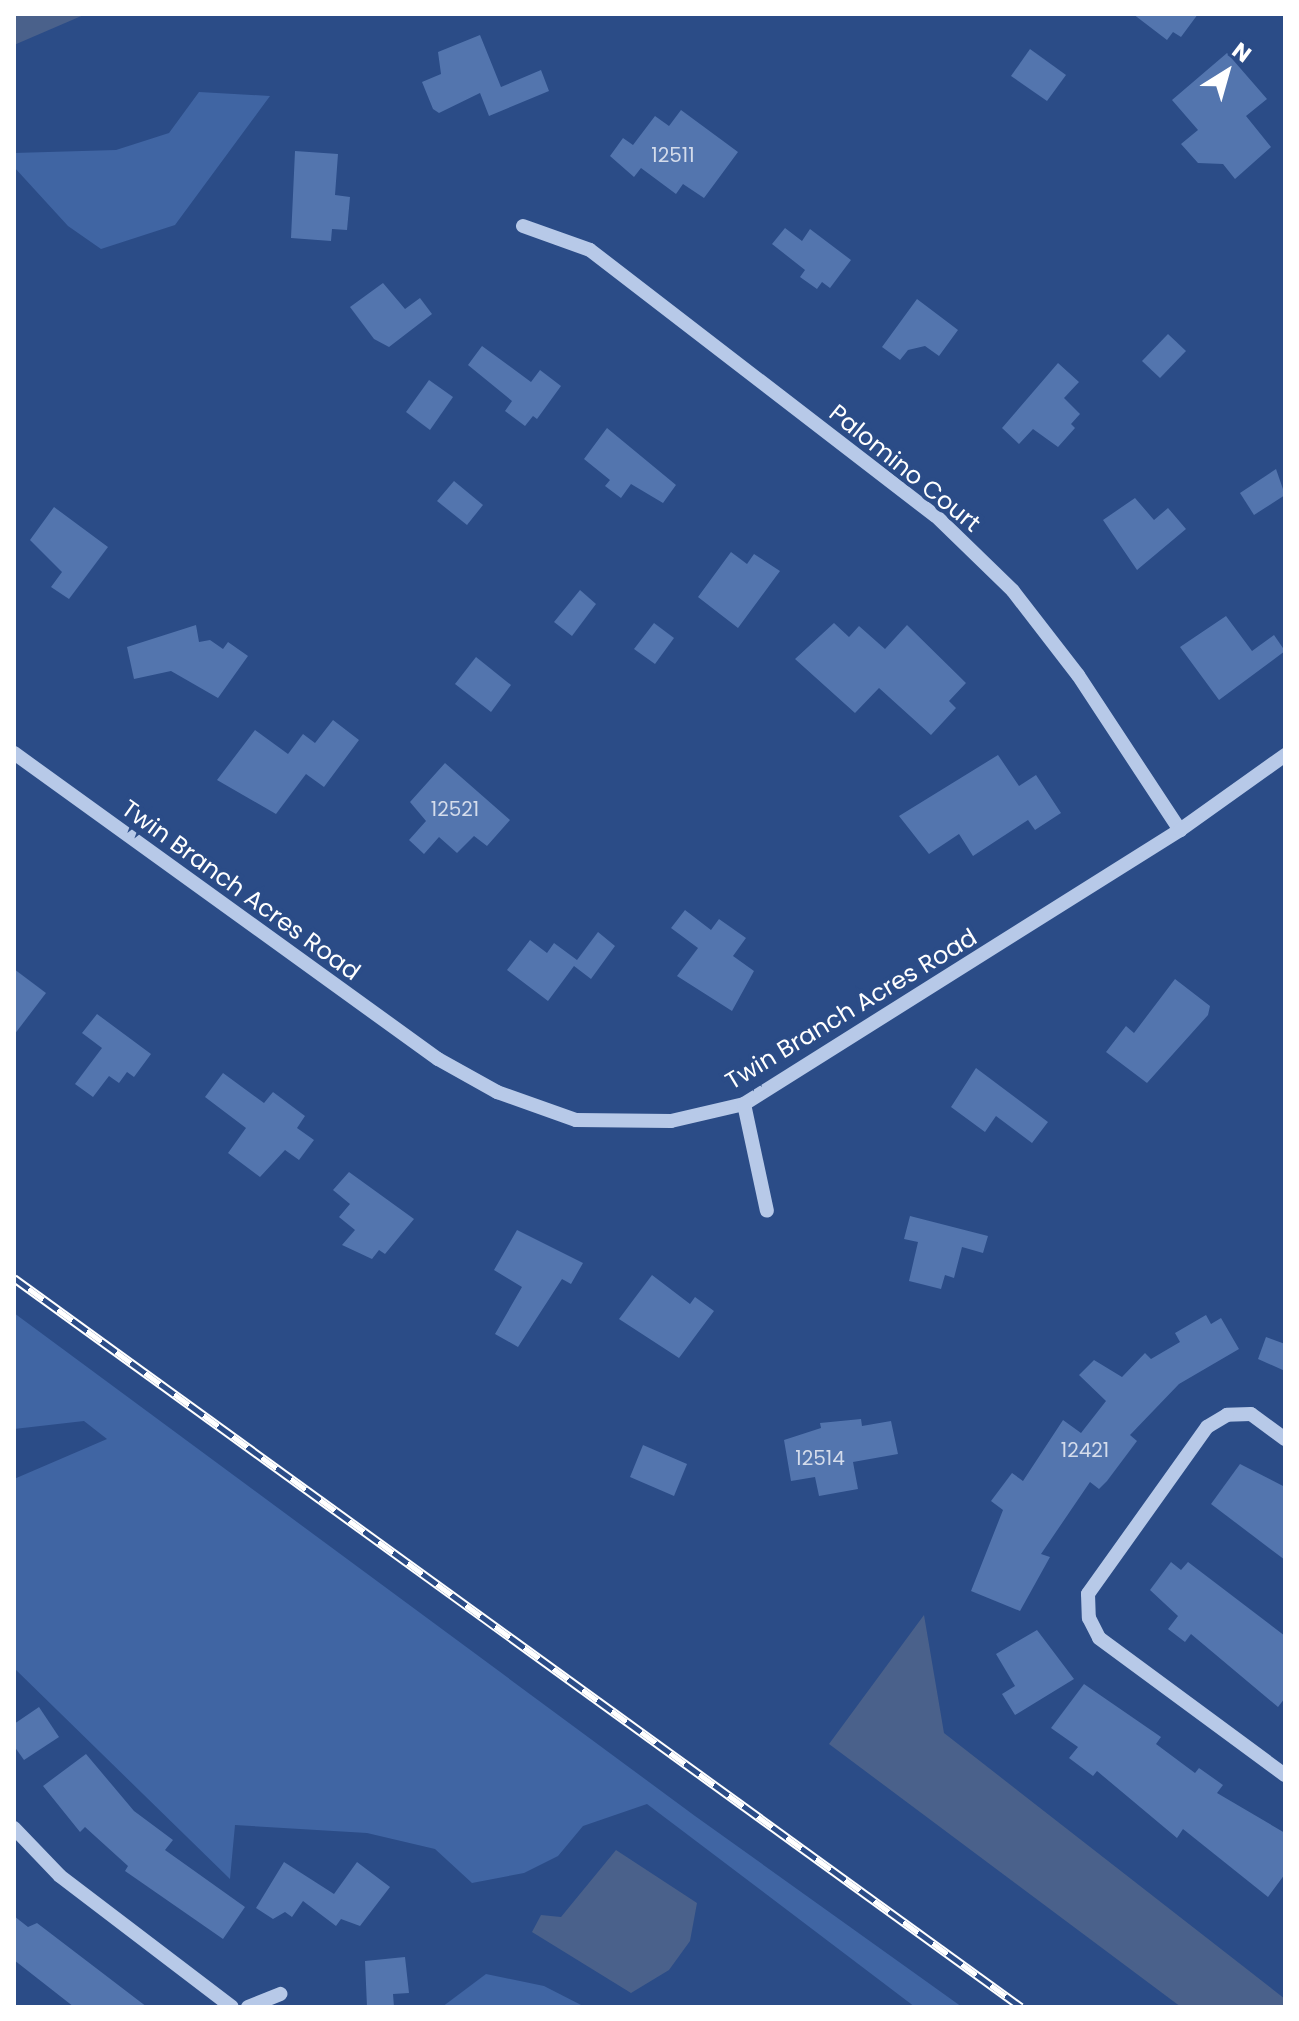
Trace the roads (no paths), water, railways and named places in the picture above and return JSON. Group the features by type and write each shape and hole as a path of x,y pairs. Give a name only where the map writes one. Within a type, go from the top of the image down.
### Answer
{"street":[{"name":"Palomino Court","path":"523,226 590,250 936,516 1013,591 1069,664 1180,830"},
{"name":"Twin Branch Acres Road","path":"14,753 438,1059 497,1092 576,1120 671,1121 744,1104 1180,830 1285,755"},
{"path":"744,1104 767,1211"},
{"path":"1285,1439 1251,1414 1227,1415 1207,1427 1088,1594 1089,1618 1099,1638 1285,1775"},
{"path":"14,1828 19,1847 232,2007"},
{"path":"248,2007 281,1994"}],"railway":[{"path":"14,1278 1021,2007"}]}
